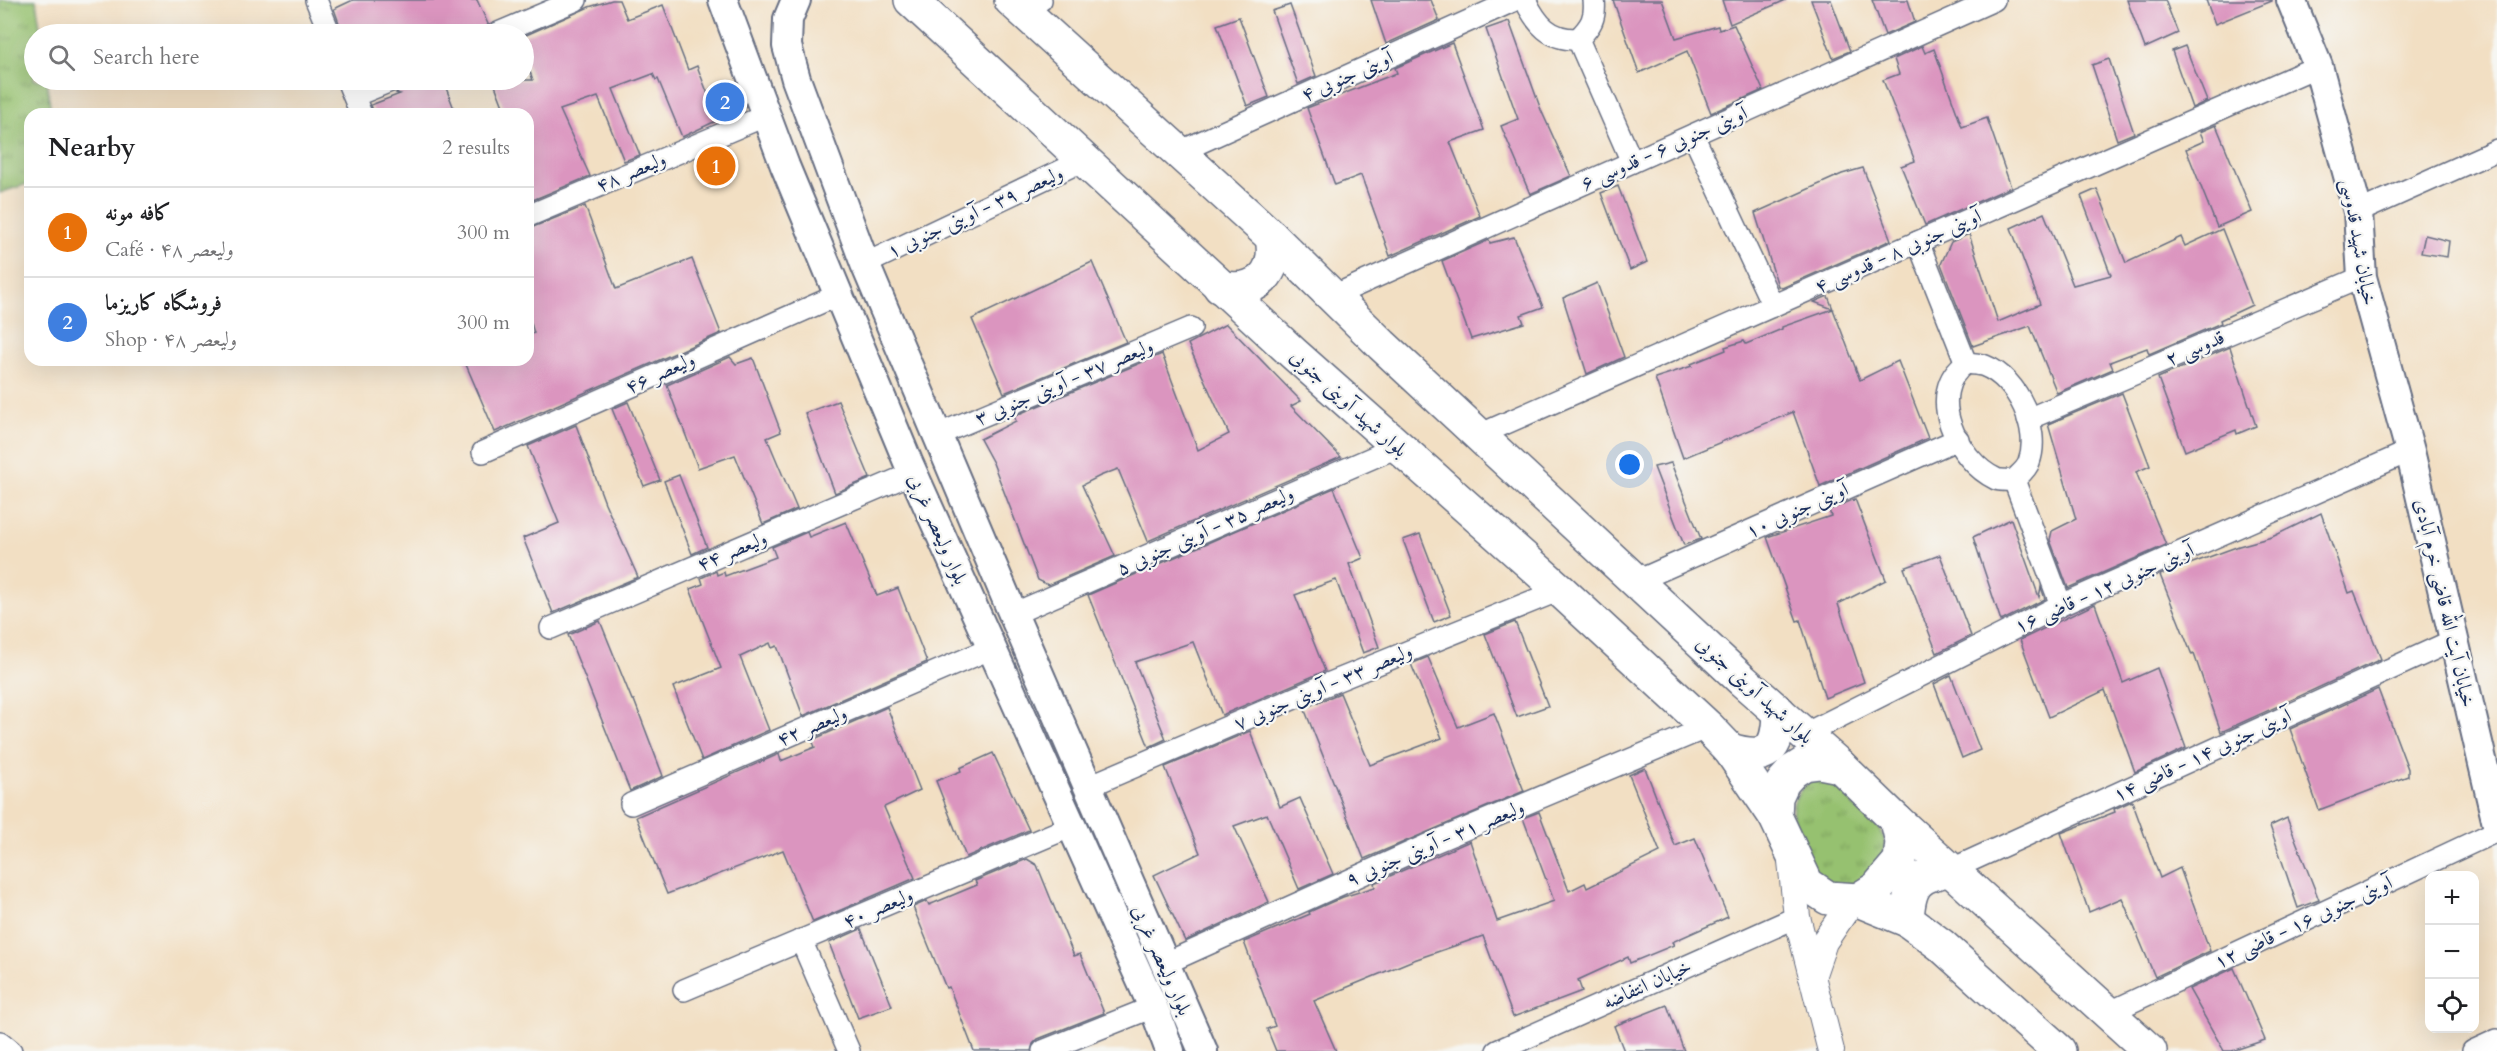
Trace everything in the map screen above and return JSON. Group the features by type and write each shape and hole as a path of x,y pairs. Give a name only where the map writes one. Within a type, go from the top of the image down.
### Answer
{"main road":[{"name":"بلوار ولیعصر غربی","path":"723,0 738,44 838,295 913,473 1153,1006 1170,1051"},
{"path":"736,0 738,44"},
{"name":"بلوار شهید آوینی جنوبی","path":"911,0 1220,287 1560,590 1719,739 1775,816"},
{"name":"بلوار ولیعصر غربی","path":"794,2 788,19 787,46 796,79 865,264 1087,787 1203,1051"},
{"name":"خیابان شهید قدوسی","path":"2298,2 2358,212 2362,277 2410,451"},
{"name":"بلوار شهید آوینی جنوبی","path":"1024,3 1479,435 1803,735 1840,766"},
{"path":"1220,287 1233,290 1257,283 1267,274 1273,262 1272,237"},
{"name":"خیابان آیت الله قاضی خرم آبادی","path":"2410,451 2497,824"},
{"path":"1719,739 1761,754 1773,747 1778,735 1779,712"},
{"path":"2059,1051 1941,945 1907,920 1855,900 1828,898 1807,884 1775,816 1776,797 1783,782 1793,771 1804,764 1821,762 1840,766 1950,870 2150,1051"},
{"path":"1855,900 1877,888 1900,861 1902,842 1897,821"},
{"path":"1907,920 1914,886 1927,874 1950,870"}],"street":[{"path":"316,0 326,24"},
{"path":"520,24 576,0"},
{"name":"آوینی جنوبی ۴","path":"1179,152 1515,0"},
{"path":"1524,0 1547,31 1563,39 1578,39 1591,26 1595,11 1594,0"},
{"name":"آوینی جنوبی ۶ - قدوسی ۶","path":"1333,296 1994,0"},
{"path":"1578,39 1632,162"},
{"name":"آوینی جنوبی ۸ - قدوسی ۴","path":"1479,435 2318,66"},
{"path":"354,97 370,90"},
{"name":"ولیعصر ۴۸","path":"534,213 767,115"},
{"path":"1693,135 1773,306"},
{"path":"2358,212 2497,150"},
{"name":"ولیعصر ۳۹ - آوینی جنوبی ۱","path":"865,264 1084,160"},
{"path":"1918,242 1966,363"},
{"name":"قدوسی ۲","path":"2028,419 2362,277"},
{"name":"ولیعصر ۴۶","path":"483,452 838,295"},
{"name":"ولیعصر ۳۷ - آوینی جنوبی ۳","path":"937,435 1191,328"},
{"path":"1966,363 1986,366 2005,381 2019,399 2028,419 2033,445 2029,464 2014,480 1998,480 1984,471 1958,439 1947,413 1946,394 1956,370 1966,363"},
{"name":"آوینی جنوبی ۱۰","path":"1637,580 1958,439"},
{"name":"ولیعصر ۳۵ - آوینی جنوبی ۵","path":"1013,614 1397,447"},
{"name":"آوینی جنوبی ۱۲ - قاضی ۱۶","path":"1803,735 2061,605 2410,451"},
{"name":"ولیعصر ۴۴","path":"551,628 913,473"},
{"path":"2014,480 2061,605"},
{"name":"ولیعصر ۳۳ - آوینی جنوبی ۷","path":"1087,787 1318,688 1560,590"},
{"name":"آوینی جنوبی ۱۴ - قاضی ۱۴","path":"1950,870 2454,640"},
{"name":"ولیعصر ۴۲","path":"631,804 992,648"},
{"name":"ولیعصر ۳۱ - آوینی جنوبی ۹","path":"1164,963 1425,846 1719,739"},
{"name":"ولیعصر ۴۰","path":"684,990 1072,826"},
{"name":"آوینی جنوبی ۱۶ - قاضی ۱۲","path":"2108,1013 2497,831"},
{"path":"1790,851 1797,917 1831,1051"},
{"path":"1812,977 1824,942 1855,900"},
{"name":"خیابان انتفاضه","path":"1497,1051 1797,917"},
{"path":"801,940 849,1051"},
{"path":"1043,1051 1153,1006"},
{"path":"2473,1051 2497,1040"},
{"path":"0,1042 11,1051"}],"green space":[{"path":"0,0 36,0 40,24 24,24 24,90 48,90 50,108 24,108 24,185 0,193"},
{"path":"1818,776 1838,786 1864,809 1877,825 1885,843 1886,852 1877,872 1845,891 1814,874 1793,820 1796,797 1804,786"}],"building":[{"path":"353,0 477,0 488,24 339,24 334,9"},
{"path":"619,0 627,19 663,5 688,70 697,66 718,120 682,137 658,79 656,80 653,74 613,89 640,155 624,161 598,97 560,110 590,176 534,199 534,108 504,108 497,90 534,90 534,32 589,7"},
{"path":"1371,0 1431,0 1439,20 1386,44"},
{"path":"1613,0 1662,0 1676,38 1718,26 1719,30 1734,25 1763,90 1711,113 1687,51 1639,73"},
{"path":"1722,0 1786,0 1730,24"},
{"path":"1811,0 1831,0 1850,51 1833,58"},
{"path":"1872,0 1908,0 1915,22 1885,35"},
{"path":"2127,0 2165,0 2178,33 2145,48"},
{"path":"2206,0 2272,0 2272,1 2215,24"},
{"path":"1290,5 1316,76 1298,84 1272,11"},
{"path":"1239,17 1269,97 1247,106 1217,25"},
{"path":"1509,21 1541,110 1571,176 1530,194 1501,126 1518,119 1486,29"},
{"path":"1452,43 1484,130 1450,142 1480,216 1390,256 1361,175 1335,185 1307,108 1397,73 1395,68"},
{"path":"1922,46 1925,53 1934,49 1962,127 1987,118 2011,187 1925,225 1901,166 1915,161 1883,80 1899,74 1894,59"},
{"path":"2185,46 2207,101 2192,108 2172,51"},
{"path":"2109,59 2134,133 2117,140 2092,65"},
{"path":"400,90 447,90 454,108 372,108 371,105 400,94 396,93"},
{"path":"2216,125 2252,212 2217,227 2186,149 2204,141 2200,132"},
{"path":"1863,168 1891,240 1782,288 1778,286 1755,213 1842,174"},
{"path":"1618,186 1647,262 1630,270 1601,193"},
{"path":"2097,189 2126,263 2181,237 2185,246 2222,229 2252,305 2220,320 2221,323 2149,354 2147,348 2110,362 2113,369 2057,393 2030,326 1973,346 1941,264 1951,242 1969,234 1998,322 2040,304 2011,228 2044,213 2073,285 2111,275 2081,196"},
{"path":"585,206 616,289 692,259 721,333 495,432 467,366 534,366 534,227"},
{"path":"2425,235 2449,241 2447,257 2421,253"},
{"path":"1514,237 1543,307 1521,315 1524,323 1471,339 1442,261 1489,240 1490,243"},
{"path":"1092,262 1126,342 1004,393 972,319"},
{"path":"1597,283 1624,357 1587,374 1563,298"},
{"path":"1828,296 1833,309 1814,302"},
{"path":"1833,309 1860,380 1898,361 1928,438 1820,486 1793,412 1683,458 1655,378 1692,366 1691,364 1726,350 1725,347 1744,341 1746,344 1782,329 1782,327"},
{"path":"1226,324 1301,401 1291,406 1341,457 1148,541 1118,469 1100,476 1082,485 1115,556 1048,585 1038,580 993,463 980,439 1016,421 1014,416 1162,354 1198,450 1229,434 1188,344"},
{"path":"2230,347 2256,426 2237,434 2236,430 2185,451 2158,378"},
{"path":"730,357 736,364 753,358 781,432 767,438 797,509 763,524 735,455 698,468 667,385"},
{"path":"2122,393 2150,466 2136,472 2166,545 2068,588 2050,540 2052,531 2076,519 2048,424"},
{"path":"838,401 870,478 835,493 805,413"},
{"path":"628,402 660,480 644,486 612,409"},
{"path":"576,425 605,503 638,577 553,613 523,538 559,523 528,446"},
{"path":"1671,463 1701,539 1684,545 1654,467"},
{"path":"679,475 707,547 692,554 664,481"},
{"path":"1334,488 1363,558 1349,564 1379,647 1363,653 1336,580 1295,595 1325,671 1222,715 1193,642 1135,662 1166,739 1149,747 1088,595"},
{"path":"1855,499 1886,580 1838,604 1864,682 1825,698 1800,620 1797,621 1767,537 1831,516 1829,510"},
{"path":"2321,513 2349,593 2354,591 2381,659 2221,732 2194,654 2192,655 2160,575 2239,546 2272,537"},
{"path":"2011,519 2039,597 2041,587 2045,599 2001,621 1973,537"},
{"path":"846,522 877,596 898,588 927,662 803,716 777,646 772,648 770,643 740,657 769,730 702,760 673,687 721,668 690,589 703,584 701,578 716,571 717,575 724,572 725,576 776,557 772,547 807,532 809,537"},
{"path":"1420,534 1451,615 1434,622 1403,540"},
{"path":"1940,555 1971,636 1937,653 1904,568"},
{"path":"2095,604 2123,683 2157,668 2186,748 2135,772 2105,690 2049,717 2020,640"},
{"path":"600,621 663,776 630,791 568,635"},
{"path":"1515,622 1548,706 1517,717 1485,634"},
{"path":"1428,657 1458,727 1494,713 1524,791 1364,859 1304,708 1340,693 1370,765 1442,738 1411,664"},
{"path":"1951,675 1980,750 1962,758 1934,684"},
{"path":"2378,689 2408,769 2408,776 2319,810 2290,729"},
{"path":"887,707 920,790 884,807 915,878 813,922 783,850 667,894 636,817 779,754 781,761 815,747 812,740"},
{"path":"1250,731 1280,807 1300,798 1333,874 1299,889 1267,814 1234,826 1269,902 1185,941 1154,875 1200,853 1165,767"},
{"path":"993,753 1029,830 966,857 936,781 961,771 960,768"},
{"path":"1645,768 1675,846 1695,838 1728,917 1672,942 1674,945 1630,963 1628,957 1578,980 1582,991 1513,1017 1483,936 1411,961 1314,1001 1336,1051 1276,1051 1267,1029 1275,1026 1244,942 1310,914 1309,912 1343,897 1375,887 1374,883 1470,841 1497,921 1554,901 1523,818 1539,812 1569,891 1585,883 1587,888 1660,852 1629,775"},
{"path":"2132,801 2160,878 2180,868 2210,951 2155,977 2122,898 2089,912 2061,833 2115,812 2114,809"},
{"path":"2287,818 2319,900 2298,908 2270,826"},
{"path":"1027,859 1037,865 1074,956 1080,954 1104,1013 1038,1039 1031,1051 974,1051 949,987 946,988 913,907 927,901 929,905 977,885 975,881"},
{"path":"861,929 892,1006 858,1018 829,943"},
{"path":"2234,968 2265,1040 2232,1051 2224,1051 2189,989"},
{"path":"1667,1005 1684,1051 1624,1051 1614,1026"}],"place":[{"name":"فروشگاه کاریزما","path":"725,102"},
{"name":"کافه مونه","path":"716,166"}]}
